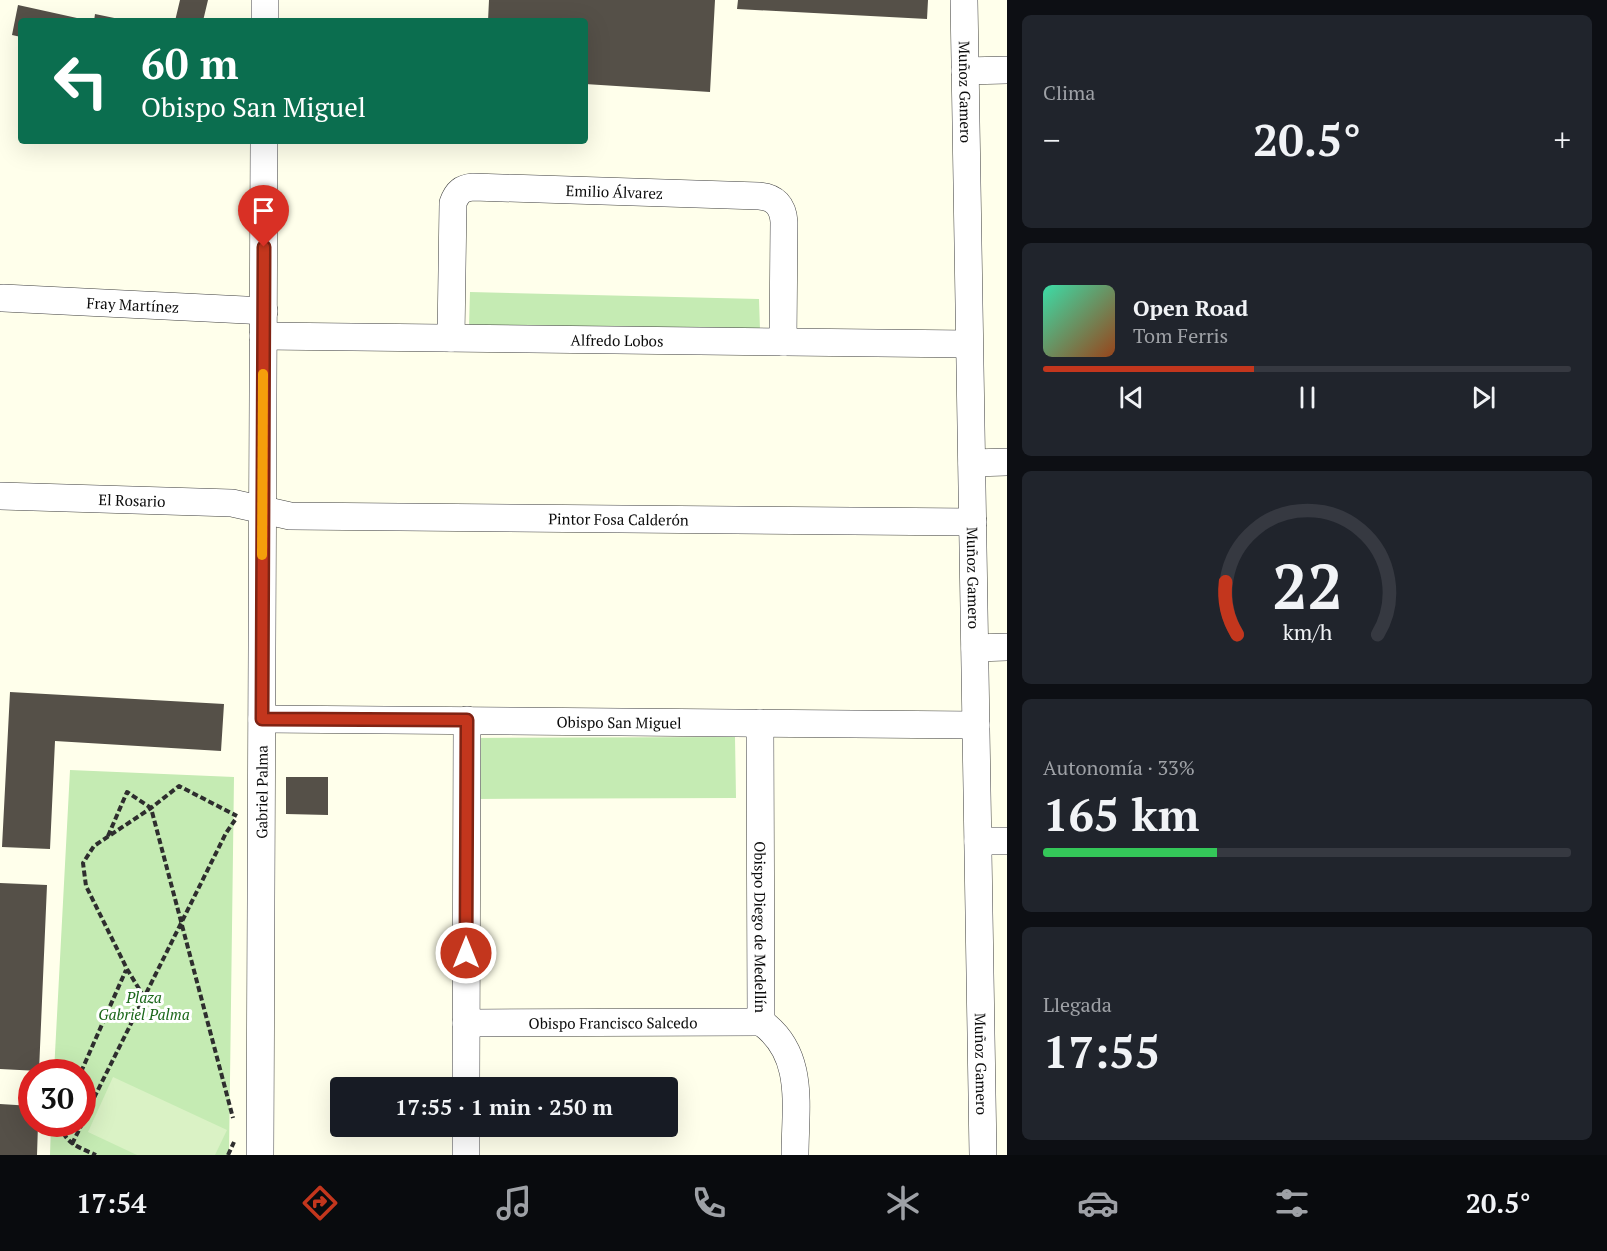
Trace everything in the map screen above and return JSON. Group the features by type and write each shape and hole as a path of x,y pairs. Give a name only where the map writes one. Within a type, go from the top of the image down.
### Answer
{"street":[{"path":"265,0 265,18"},
{"name":"Muñoz Gamero","path":"964,0 983,1155"},
{"path":"965,71 1007,70"},
{"name":"Gabriel Palma","path":"260,1155 264,144"},
{"name":"Emilio Álvarez","path":"451,338 453,203 460,191 473,187 772,198 782,208 784,222 783,342"},
{"name":"Fray Martínez","path":"3,298 263,323"},
{"name":"Alfredo Lobos","path":"263,323 451,338 969,344"},
{"path":"972,463 1007,462"},
{"name":"El Rosario","path":"0,496 232,503 263,510"},
{"name":"Pintor Fosa Calderón","path":"263,510 290,516 973,522"},
{"path":"975,648 1007,647"},
{"name":"Obispo San Miguel","path":"262,719 976,725"},
{"path":"466,1077 467,720"},
{"name":"Obispo Diego de Medellín","path":"760,723 762,1022 779,1037 790,1056 793,1067 795,1155"},
{"path":"978,841 1007,841"},
{"name":"Obispo Francisco Salcedo","path":"466,1023 762,1022"},
{"path":"466,1137 466,1155"}],"path":[{"path":"96,1095 226,833 238,817 179,786 151,808 94,846 83,863 86,886 144,998"},
{"path":"108,836 127,792 151,808 235,1122"},
{"path":"87,1059 127,969"},
{"path":"228,1155 238,1134"},
{"path":"67,1137 72,1144 96,1155"},
{"path":"72,1144 75,1137"}],"green space":[{"path":"470,292 759,299 760,330 469,326"},
{"path":"735,737 736,798 475,799 475,738"},
{"name":"Plaza Gabriel Palma","path":"70,770 234,777 229,1155 50,1155 51,1137 96,1137 96,1059 55,1059"},
{"path":"113,1077 227,1130 215,1155 137,1155 96,1136 96,1114"}],"building":[{"path":"180,0 208,0 204,18 176,18"},
{"path":"489,0 715,0 710,92 588,84 588,18 488,18"},
{"path":"738,0 928,0 927,19 737,9"},
{"path":"18,5 77,18 18,18 18,36 12,35"},
{"path":"95,14 114,18 94,18"},
{"path":"10,692 224,704 221,751 55,741 50,849 2,847"},
{"path":"286,777 328,777 328,815 286,814"},
{"path":"0,883 47,885 40,1059 18,1059 18,1070 0,1069"},
{"path":"0,1104 18,1105 18,1137 38,1137 37,1155 0,1155"}],"slow traffic":[{"path":"262,555 263,374"}],"route":[{"path":"264,247 262,719 467,720 466,953"}]}
